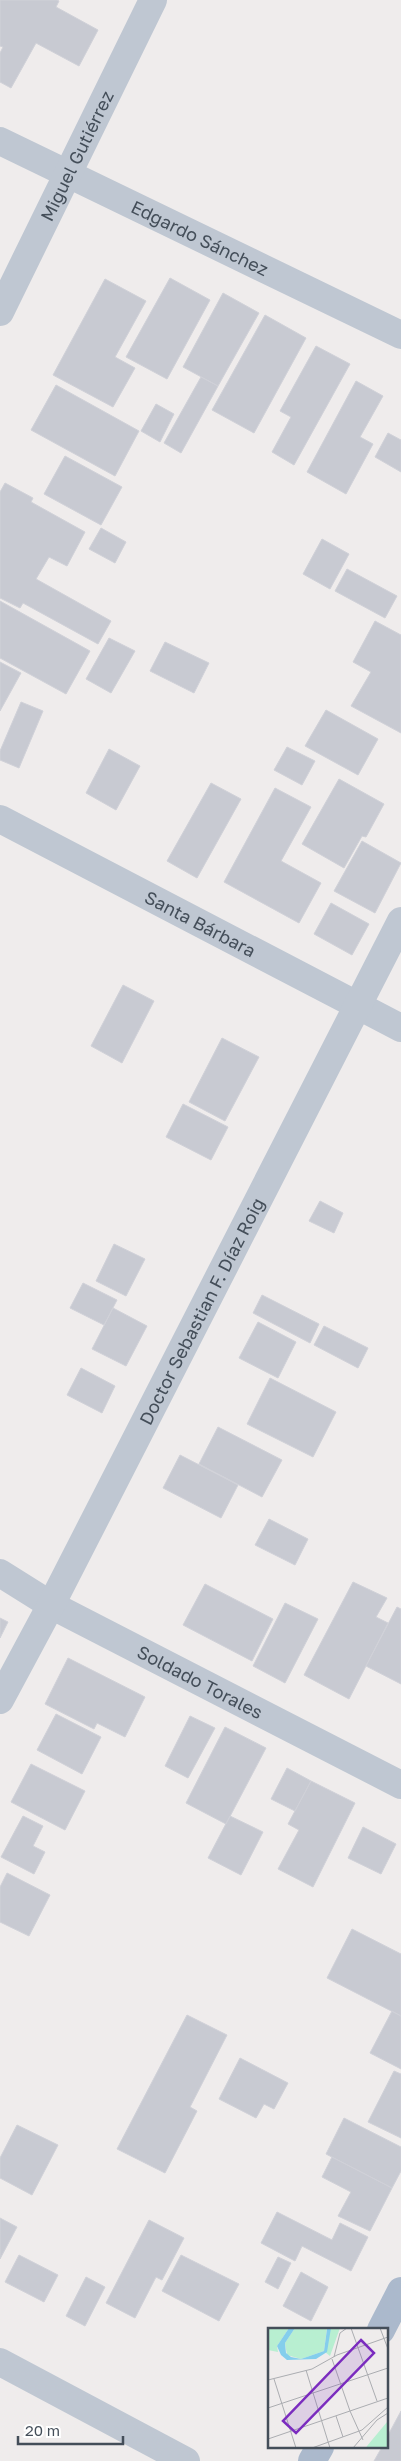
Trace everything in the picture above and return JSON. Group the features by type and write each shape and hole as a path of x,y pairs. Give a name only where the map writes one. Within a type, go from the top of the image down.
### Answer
{"main road":[{"path":"382,2328 401,2291"},
{"path":"312,2461 319,2448"}],"street":[{"name":"Miguel Gutiérrez","path":"0,312 153,0"},
{"name":"Edgardo Sánchez","path":"0,141 401,335"},
{"name":"Santa Bárbara","path":"0,819 401,1028"},
{"name":"Doctor Sebastian F. Díaz Roig","path":"0,1700 51,1605 401,921"},
{"name":"Soldado Torales","path":"0,1573 51,1605 401,1785"},
{"path":"0,2362 186,2461"}],"building":[{"path":"0,0 57,0 59,1 56,7 98,30 79,66 36,43 11,88 0,82 0,53 3,47 0,46"},
{"path":"170,278 210,300 167,379 126,357"},
{"path":"105,279 146,301 115,357 135,368 113,407 53,375"},
{"path":"223,293 259,313 218,386 183,367"},
{"path":"265,315 306,338 254,433 212,410"},
{"path":"316,346 350,364 294,465 272,452 291,417 280,411"},
{"path":"201,377 218,386 181,453 164,443"},
{"path":"356,381 383,396 360,437 373,444 346,494 307,472"},
{"path":"56,385 139,431 115,476 31,430"},
{"path":"156,404 174,414 160,442 141,431"},
{"path":"388,433 401,440 401,472 375,457"},
{"path":"65,456 122,487 101,525 44,494"},
{"path":"5,483 33,498 31,502 85,532 67,566 49,557 36,579 111,621 98,644 23,603 20,608 0,598 0,492"},
{"path":"101,528 126,542 115,563 89,549"},
{"path":"322,539 349,554 330,589 303,574"},
{"path":"347,569 397,596 385,618 335,591"},
{"path":"0,601 90,651 66,694 0,658"},
{"path":"375,621 401,635 401,733 351,706 371,672 353,662"},
{"path":"109,638 135,651 111,693 86,679"},
{"path":"165,642 209,663 194,693 150,671"},
{"path":"0,662 21,673 0,711"},
{"path":"21,702 43,711 19,768 0,760 0,751"},
{"path":"326,710 378,739 358,775 305,746"},
{"path":"287,747 315,761 302,785 274,770"},
{"path":"109,749 140,766 116,810 86,793"},
{"path":"339,779 384,804 366,837 362,836 344,868 302,844"},
{"path":"211,783 241,799 197,878 167,861"},
{"path":"275,788 311,807 281,861 321,883 299,923 224,882"},
{"path":"362,841 401,863 375,913 334,891"},
{"path":"331,903 369,924 352,955 314,934"},
{"path":"123,985 154,1001 122,1063 91,1046"},
{"path":"222,1038 259,1057 225,1121 189,1102"},
{"path":"183,1104 228,1127 211,1160 166,1137"},
{"path":"320,1201 343,1213 334,1233 309,1221"},
{"path":"114,1244 145,1259 126,1296 96,1281"},
{"path":"83,1283 117,1300 104,1325 70,1308"},
{"path":"262,1295 319,1324 310,1343 253,1313"},
{"path":"113,1308 147,1326 126,1366 92,1349"},
{"path":"258,1322 296,1342 278,1378 239,1358"},
{"path":"324,1326 368,1348 358,1368 314,1345"},
{"path":"81,1368 115,1386 102,1413 67,1395"},
{"path":"270,1378 336,1412 313,1457 247,1424"},
{"path":"218,1427 282,1460 262,1497 199,1464"},
{"path":"180,1455 238,1485 221,1518 163,1488"},
{"path":"269,1519 308,1539 295,1565 255,1545"},
{"path":"353,1582 387,1598 376,1617 388,1623 349,1699 304,1675"},
{"path":"205,1584 273,1619 252,1661 183,1625"},
{"path":"285,1603 318,1619 285,1683 253,1666"},
{"path":"397,1607 401,1609 401,1684 366,1666"},
{"path":"0,1618 8,1622 0,1638"},
{"path":"68,1658 145,1697 125,1737 97,1723 94,1729 45,1704"},
{"path":"56,1714 101,1737 82,1774 37,1750"},
{"path":"190,1716 215,1728 188,1778 165,1766"},
{"path":"225,1727 266,1748 226,1824 186,1803"},
{"path":"31,1764 85,1791 65,1830 11,1802"},
{"path":"287,1768 311,1781 295,1811 271,1799"},
{"path":"311,1781 355,1803 313,1887 278,1869 299,1830 288,1824"},
{"path":"23,1816 43,1826 33,1846 45,1852 34,1874 1,1857"},
{"path":"230,1816 263,1832 241,1875 208,1858"},
{"path":"363,1827 396,1844 381,1874 348,1858"},
{"path":"7,1873 50,1895 29,1936 0,1922 0,1887"},
{"path":"352,1929 401,1954 401,2016 327,1978"},
{"path":"392,2011 401,2016 401,2069 370,2053"},
{"path":"187,2015 227,2035 190,2107 197,2111 165,2173 117,2149"},
{"path":"240,2058 288,2083 274,2109 264,2104 256,2118 219,2099"},
{"path":"394,2071 401,2074 401,2138 368,2122"},
{"path":"344,2118 401,2147 401,2171 392,2188 326,2154"},
{"path":"17,2125 58,2145 32,2195 0,2178 0,2158"},
{"path":"332,2157 392,2188 370,2231 338,2216 351,2192 322,2177"},
{"path":"277,2212 332,2240 340,2223 368,2237 351,2271 302,2246 295,2261 261,2243"},
{"path":"0,2218 17,2227 0,2259"},
{"path":"149,2220 184,2238 162,2280 156,2277 135,2318 106,2303"},
{"path":"19,2255 58,2275 44,2302 5,2282"},
{"path":"181,2255 239,2284 219,2321 162,2291"},
{"path":"278,2257 291,2263 278,2289 265,2282"},
{"path":"301,2272 328,2287 311,2321 283,2306"},
{"path":"86,2277 105,2287 85,2326 66,2316"},
{"path":"401,2411 401,2461 374,2461 381,2448 388,2448 388,2435"}]}
